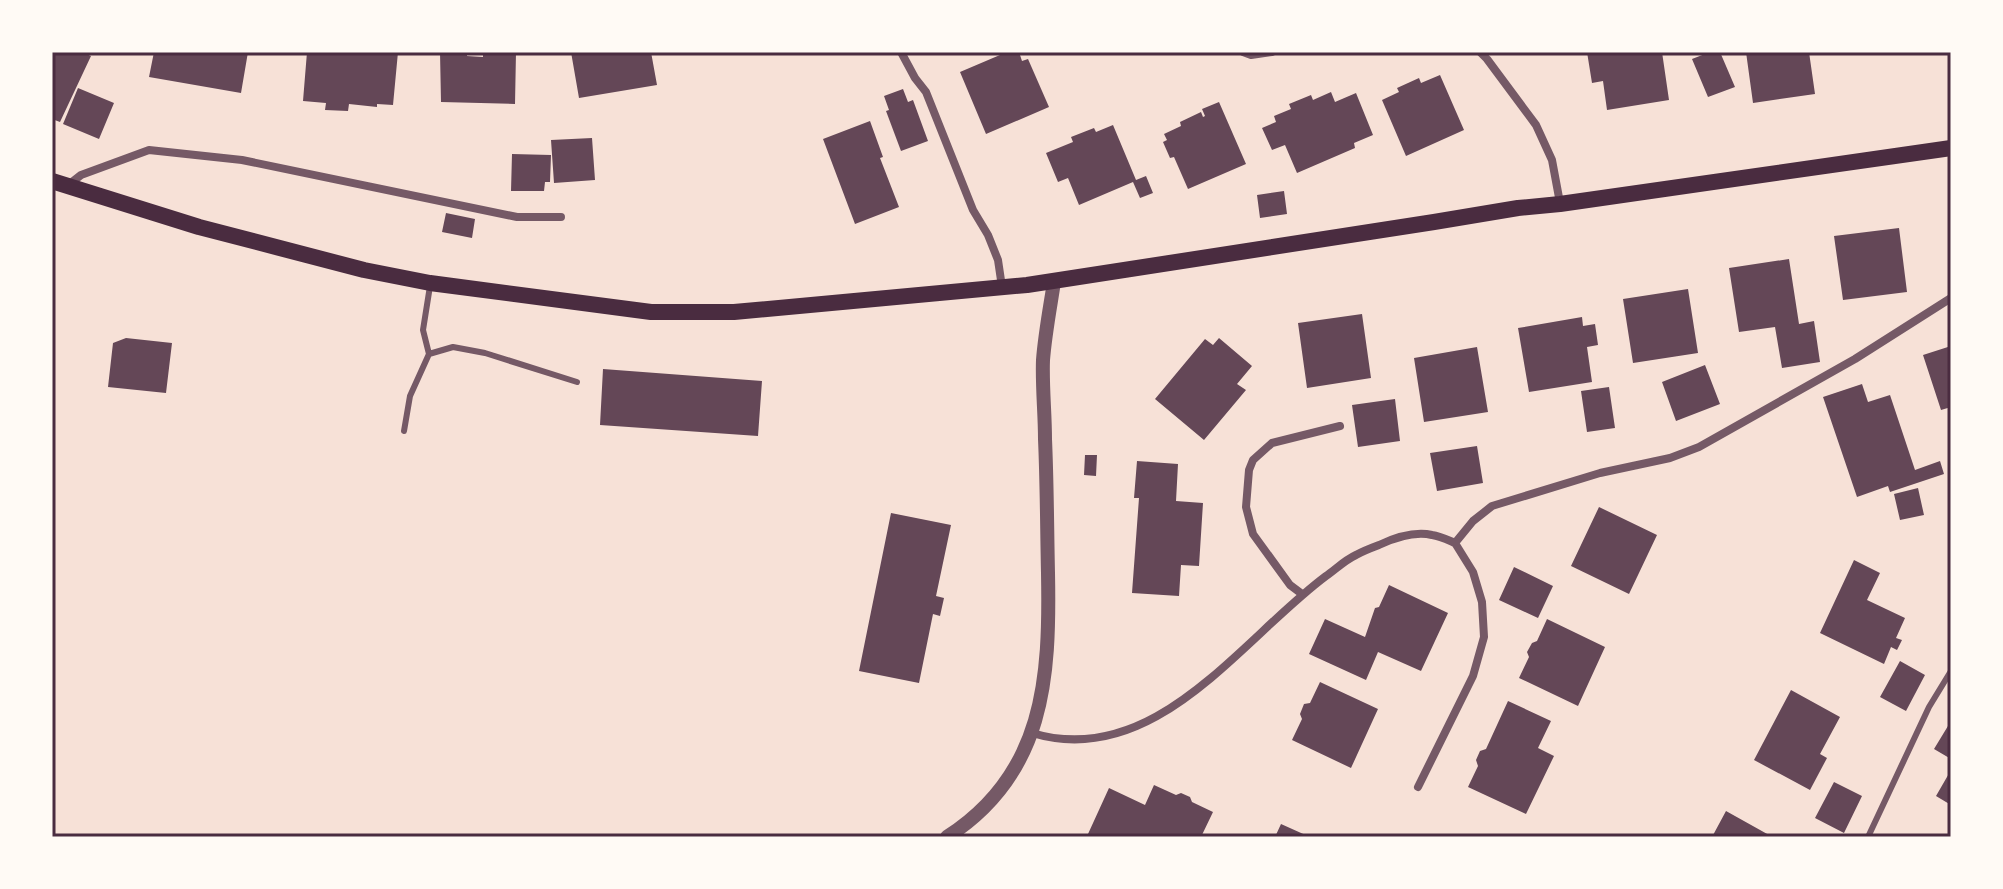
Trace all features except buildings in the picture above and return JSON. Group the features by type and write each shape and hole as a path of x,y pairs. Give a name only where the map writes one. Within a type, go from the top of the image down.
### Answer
{"main road":[{"path":"59,184 214,231 364,270 430,283 651,312 720,312 1054,282 1518,208 1951,148"}],"street":[{"path":"901,52 926,92 973,210 988,235 998,260 1002,288"},
{"path":"1243,52 1251,55 1272,52"},
{"path":"1480,52 1536,125 1552,160 1560,204"},
{"path":"59,184 149,150 242,160 517,217 561,217"},
{"path":"947,837 961,828 1010,777 1032,733 1041,700 1047,660 1043,361 1054,282"},
{"path":"1455,543 1473,521 1492,506 1600,473 1670,458 1699,447 1855,359 1951,298"},
{"path":"1302,594 1290,585 1253,534 1246,507 1249,470 1253,460 1272,443 1340,426"},
{"path":"1032,733 1078,741 1107,736 1142,724 1179,703 1302,594 1355,555 1397,537 1430,534 1455,543 1473,572 1482,602 1484,637 1473,676 1418,787"}],"lane":[{"path":"404,431 410,396 429,354 423,330 430,283"},
{"path":"429,354 453,347 577,382"},
{"path":"1868,837 1929,707 1951,671"}]}
